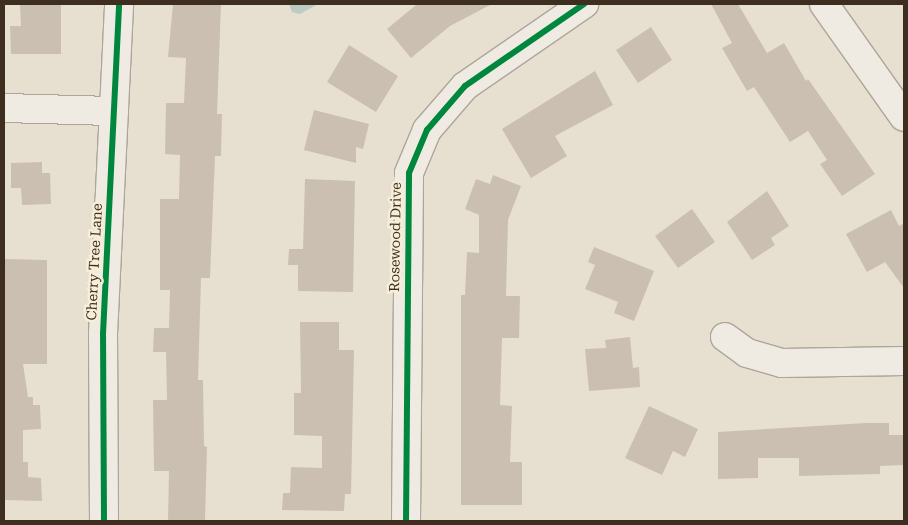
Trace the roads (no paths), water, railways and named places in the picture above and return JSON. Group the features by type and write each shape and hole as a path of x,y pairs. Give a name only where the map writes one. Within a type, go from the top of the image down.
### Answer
{"street":[{"name":"Cherry Tree Lane","path":"104,521 103,334 119,4"},
{"name":"Rosewood Drive","path":"406,521 408,173 427,130 465,86 584,4"},
{"path":"824,4 904,117"},
{"path":"4,108 114,111"},
{"path":"725,337 747,353 782,363 904,361"}]}
